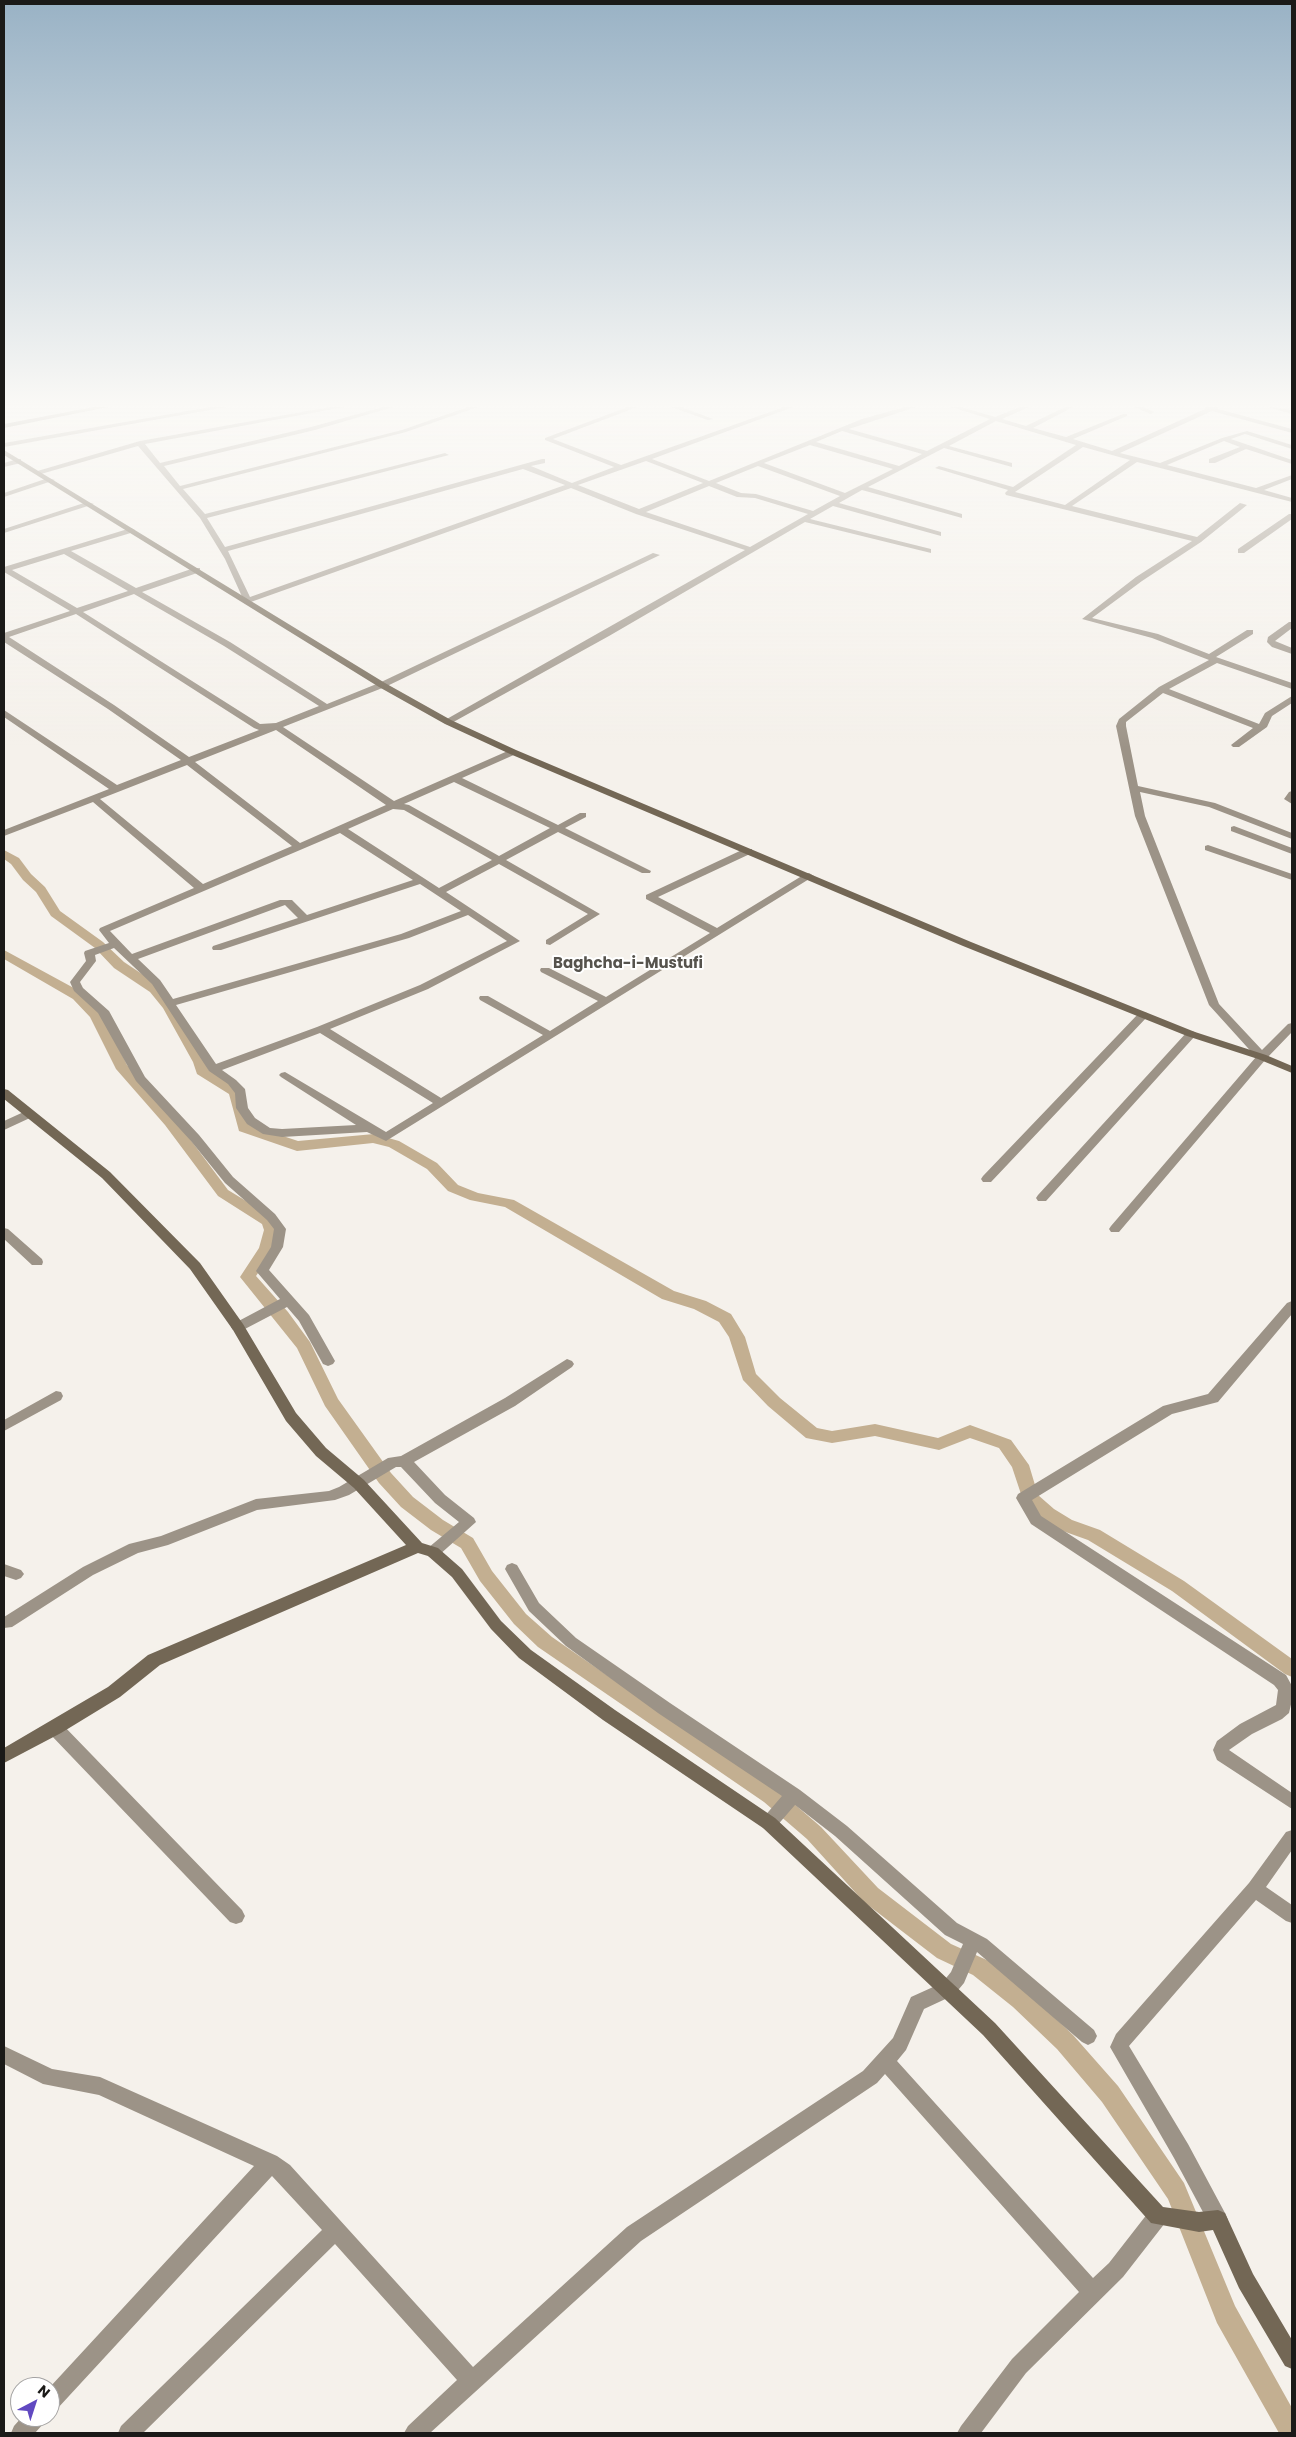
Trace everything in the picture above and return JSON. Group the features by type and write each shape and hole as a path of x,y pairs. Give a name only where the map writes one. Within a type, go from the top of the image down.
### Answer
{"street":[{"path":"4,531 37,521"},
{"path":"116,521 248,600 382,685 448,722 513,752 967,944 1191,1034 1262,1057 1292,1070"},
{"path":"205,521 223,550 248,600"},
{"path":"223,550 327,521"},
{"path":"248,600 470,521"},
{"path":"665,521 751,550"},
{"path":"448,722 606,634 799,521"},
{"path":"809,521 928,551"},
{"path":"893,521 938,534"},
{"path":"1121,521 1198,540"},
{"path":"1223,521 1086,620 1155,636 1212,659 1292,686"},
{"path":"1241,551 1285,521"},
{"path":"4,570 131,530"},
{"path":"65,551 227,644 326,707"},
{"path":"4,833 382,685 656,555"},
{"path":"4,570 76,611 256,726 263,728 276,726 394,806 406,807 595,914 550,942"},
{"path":"4,637 197,570"},
{"path":"1292,624 1271,639 1271,642 1275,645 1292,651"},
{"path":"1250,632 1212,659 1162,689 1122,721 1121,726 1140,816 1214,1004 1262,1057"},
{"path":"4,637 111,707 188,761 300,847"},
{"path":"1162,689 1260,728"},
{"path":"1236,745 1260,728 1267,720 1268,715 1292,699"},
{"path":"4,713 116,789"},
{"path":"369,1128 306,1133 266,1131 251,1121 242,1108 241,1092 232,1082 213,1069 156,982 104,930 300,847 513,752"},
{"path":"454,778 646,871"},
{"path":"1134,788 1212,805 1292,836"},
{"path":"1292,794 1288,799 1292,801"},
{"path":"94,798 202,889"},
{"path":"440,891 583,815"},
{"path":"1234,828 1292,851"},
{"path":"213,1069 321,1029 424,987 515,941 341,829"},
{"path":"1208,848 1292,877"},
{"path":"717,932 650,896 748,851"},
{"path":"285,1075 386,1137 809,876"},
{"path":"217,948 422,880"},
{"path":"131,958 284,902 288,902 306,919"},
{"path":"171,1003 405,936 470,911"},
{"path":"116,944 89,953 91,961 75,982 78,990 103,1011 140,1079 195,1138 229,1180 271,1217 280,1229 277,1246 262,1270 287,1301 304,1318 328,1361"},
{"path":"545,970 606,1001"},
{"path":"484,998 550,1035"},
{"path":"986,1179 1143,1015"},
{"path":"1115,1228 1262,1057 1292,1026"},
{"path":"321,1029 440,1102"},
{"path":"1042,1198 1191,1034"},
{"path":"4,1093 106,1176 195,1266 238,1327 291,1416 321,1452 364,1480 417,1547"},
{"path":"4,1126 28,1114"},
{"path":"4,1232 37,1262"},
{"path":"238,1327 287,1301"},
{"path":"1292,1306 1214,1398 1168,1410 1023,1498 1036,1520 1280,1680 1286,1689 1283,1708 1276,1714 1246,1729 1223,1746 1221,1750 1223,1755 1292,1802"},
{"path":"7,1623 88,1571 134,1548 163,1541 256,1504 330,1496 364,1480 510,1402 567,1364"},
{"path":"4,1426 56,1396"},
{"path":"4,1756 56,1728 114,1692 154,1660 417,1547 437,1548 469,1522 398,1462"},
{"path":"437,1548 496,1625 525,1654 609,1715 774,1818 953,1983 989,2029 1165,2216 1209,2221"},
{"path":"512,1569 534,1607 571,1642 664,1708 794,1795 841,1831 951,1929 972,1945 981,1945 1088,2036"},
{"path":"56,1728 236,1916"},
{"path":"774,1818 794,1795"},
{"path":"1292,1837 1255,1889 1122,2040 1119,2047 1182,2151 1209,2221 1292,2359"},
{"path":"1255,1889 1292,1915"},
{"path":"415,2433 471,2380 634,2234 870,2077 900,2044 917,2004 953,1983 972,1945"},
{"path":"4,2055 50,2078 100,2086 270,2163 283,2172 471,2380"},
{"path":"885,2061 1093,2293"},
{"path":"60,2391 270,2163"},
{"path":"968,2433 1019,2366 1116,2270 1165,2216"},
{"path":"128,2433 336,2230"}],"waterway":[{"path":"4,854 15,861 27,877 41,890 55,913 99,945 119,965 155,989 169,1008 181,1032 200,1062 202,1071 235,1092 244,1128 297,1146 374,1138 394,1144 432,1166 453,1188 475,1197 509,1203 668,1295 700,1305 725,1318 737,1337 749,1376 774,1402 812,1434 832,1437 875,1430 939,1444 970,1431 1005,1444 1020,1465 1030,1498 1048,1514 1066,1525 1094,1535 1178,1586 1292,1669"},
{"path":"4,954 78,996 96,1015 121,1066 170,1122 223,1193 269,1221 272,1230 267,1248 248,1277 282,1316 304,1346 331,1402 385,1478 407,1502 437,1525 467,1543 486,1576 520,1619 545,1642 604,1684 771,1796 814,1833 871,1895 944,1951 981,1968 1021,2000 1065,2042 1110,2094 1176,2191 1226,2314 1292,2432"}],"district":[{"name":"Baghcha-i-Mustufi","path":"628,964"}]}
